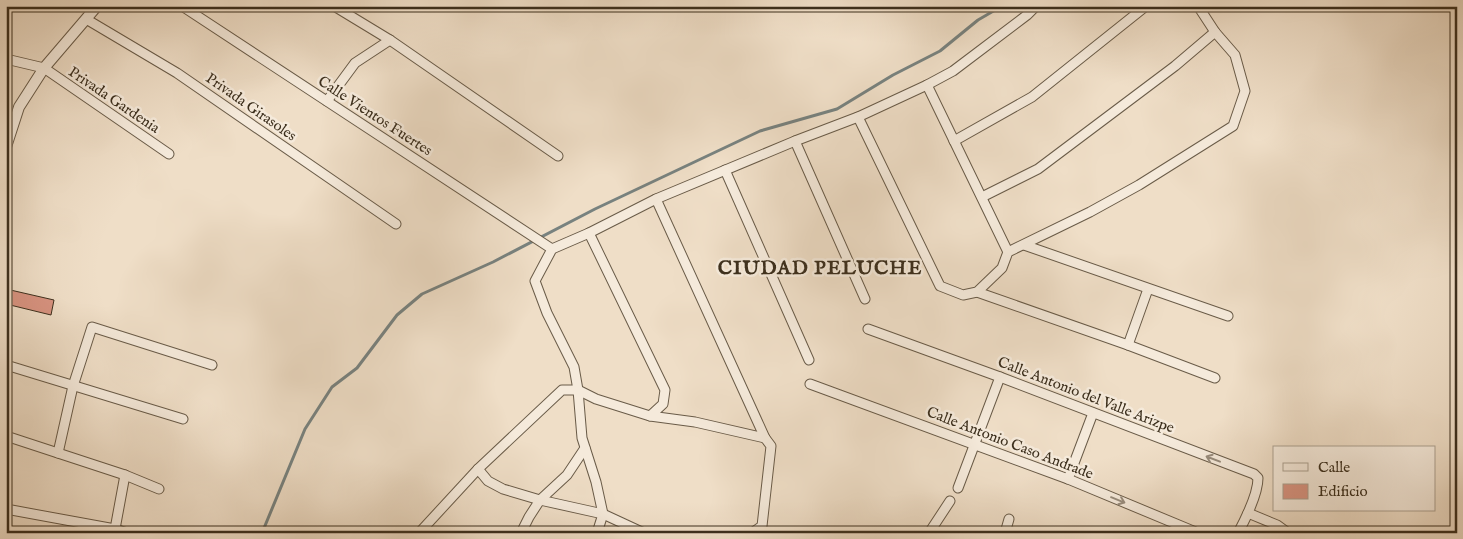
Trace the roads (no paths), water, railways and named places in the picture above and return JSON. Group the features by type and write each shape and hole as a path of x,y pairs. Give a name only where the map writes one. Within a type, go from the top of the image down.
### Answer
{"street":[{"path":"7,140 19,107 44,68 97,6"},
{"name":"Calle Vientos Fuertes","path":"182,6 548,246"},
{"path":"334,6 390,40 558,156"},
{"path":"597,533 603,514 596,482 582,438 574,367 547,313 535,281 548,246 589,233 656,199 858,117 927,85 952,70 1036,6"},
{"path":"954,141 1032,97 1146,6"},
{"path":"977,292 1002,268 1008,252 1090,212 1139,185 1233,126 1245,91 1235,54 1215,32 1198,6"},
{"name":"Privada Girasoles","path":"86,19 177,73 396,224"},
{"path":"982,197 1038,169 1175,66 1215,32"},
{"path":"327,101 354,62 390,40"},
{"path":"6,59 44,68"},
{"name":"Privada Gardenia","path":"44,68 169,154"},
{"path":"927,85 1008,252"},
{"path":"858,117 940,286 963,295 977,292 1215,378"},
{"path":"795,141 865,298"},
{"path":"725,170 810,360"},
{"path":"656,199 765,438 771,446 762,526 752,533"},
{"path":"589,233 664,390 662,404 650,416"},
{"path":"1024,245 1228,316"},
{"path":"1128,345 1148,288"},
{"path":"58,453 74,386 92,326 212,365"},
{"name":"Calle Antonio del Valle Arizpe","path":"868,329 1254,474 1258,478 1258,483 1248,513"},
{"path":"6,365 183,419"},
{"path":"958,488 1000,377"},
{"name":"Calle Antonio Caso Andrade","path":"810,384 1068,479 1198,533"},
{"path":"419,533 478,468 562,390 578,390 596,399 650,416 695,422 765,438"},
{"path":"1068,479 1093,413"},
{"path":"6,436 125,475 159,489"},
{"path":"522,533 540,500 567,475 585,448"},
{"path":"478,468 493,485 540,500 603,514 644,533"},
{"path":"115,529 125,475"},
{"path":"929,533 950,501"},
{"path":"6,509 115,529 127,533"},
{"path":"1238,533 1248,513 1277,525 1288,533"},
{"path":"1005,533 1009,519"}],"waterway":[{"path":"262,533 305,429 332,387 357,368 397,315 422,294 493,262 595,209 760,131 837,109 893,75 940,51 978,20 1002,6"}],"district":[{"name":"CIUDAD PELUCHE","path":"820,268"}]}
